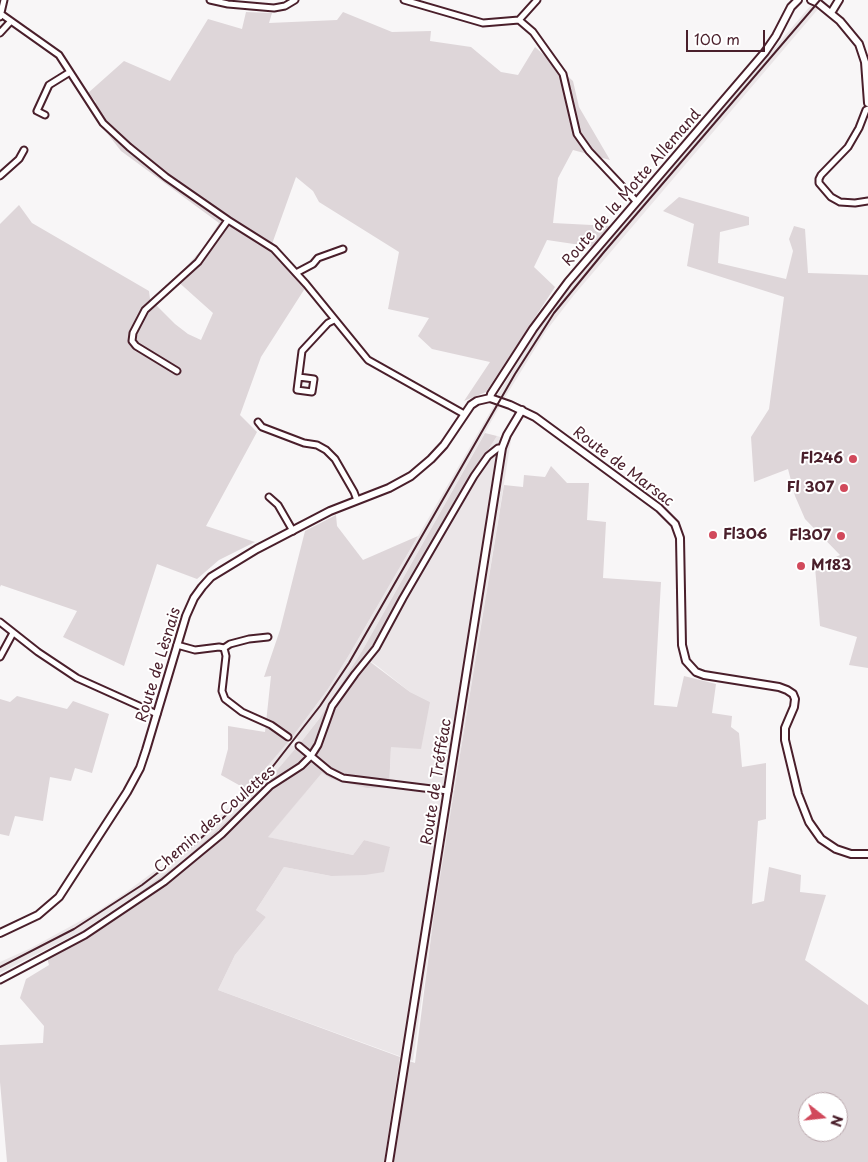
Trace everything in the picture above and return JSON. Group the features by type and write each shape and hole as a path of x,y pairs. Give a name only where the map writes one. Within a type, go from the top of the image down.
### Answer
{"street":[{"path":"4,0 0,16 11,21 59,55 103,124 129,148 166,178 274,249 368,360 464,414"},
{"path":"210,0 228,4 274,8 285,6 295,0"},
{"path":"404,0 483,23 519,20 537,0"},
{"name":"Route de la Motte Allemand","path":"490,398 533,329 568,282 765,52 776,36 791,7 798,0"},
{"path":"811,0 831,13 847,28 861,49 865,62 868,103"},
{"path":"831,13 839,0"},
{"path":"519,20 533,32 563,74 577,134 589,152 636,201"},
{"path":"0,33 11,21"},
{"path":"45,115 37,111 49,85 70,72"},
{"path":"868,109 848,147 819,179 819,183 831,197 840,202 855,203 868,201"},
{"path":"0,176 19,159 24,150"},
{"path":"177,371 136,346 132,341 133,332 145,310 198,262 228,220"},
{"path":"296,273 313,264 318,258 343,249"},
{"path":"299,377 302,351 328,323 334,320"},
{"path":"490,398 500,400 522,410"},
{"name":"Route de Lèsnais","path":"1,933 38,915 51,906 66,888 115,812 136,776 146,750 177,644 194,598 211,577 257,549 411,476 437,452 464,414 477,401 490,398"},
{"name":"Route de Tréfféac","path":"389,1162 502,448 507,434 522,410"},
{"name":"Route de Marsac","path":"522,410 545,424 666,513 675,524 680,538 682,645 686,660 696,672 704,675 780,687 793,694 795,699 794,707 786,728 784,740 798,794 809,822 821,839 836,849 851,854 868,854"},
{"path":"258,422 262,427 326,450 335,459 357,500"},
{"name":"Chemin des Coulettes","path":"0,980 86,935 164,882 222,834 270,786 301,766 311,756 318,746 332,706 376,648 474,476 488,456 498,448 502,448"},
{"path":"269,497 278,505 293,531"},
{"path":"0,622 51,662 77,678 156,714"},
{"path":"0,657 13,633"},
{"path":"177,644 195,650 224,648 230,644 268,637"},
{"path":"224,648 226,656 222,691 224,699 237,710 271,725 288,737"},
{"path":"299,746 329,771 343,778 448,792"}],"shaded area":[{"path":"812,4 819,8 574,295 546,331 504,399 497,396 535,334 572,285"},
{"path":"246,12 272,13 269,23 337,20 343,12 392,32 431,31 430,41 471,47 501,72 518,75 535,47 573,81 579,107 610,160 573,150 558,178 553,223 611,226 594,247 547,240 534,267 555,287 486,392 464,401 490,362 432,349 418,336 429,318 388,309 399,252 319,202 313,191 296,177 272,244 309,282 261,357 240,415 257,432 206,526 255,542 219,560 197,579 157,564 124,666 63,637 77,611 1,585 0,587 0,224 19,205 32,223 149,291 150,299 175,324 188,334 201,340 213,313 175,279 204,247 219,223 121,151 89,110 96,102 88,93 124,61 170,81 208,19 242,29"},
{"path":"679,197 749,217 749,225 720,232 718,263 786,279 793,251 789,239 794,226 805,229 808,273 868,275 868,668 849,665 857,637 820,626 815,567 840,555 805,519 795,496 788,469 754,482 751,437 769,409 784,297 687,266 694,224 663,211"},
{"path":"496,402 501,404 362,651 319,719 301,742 293,736 328,689 349,655"},
{"path":"485,433 497,436 469,480 365,658 410,692 430,702 421,749 391,747 389,788 367,788 331,779 322,773 268,837 353,855 364,840 390,847 384,872 365,875 331,876 284,867 256,910 266,917 235,955 218,990 400,1057 384,1162 7,1162 0,1082 0,1045 43,1043 44,1026 20,998 26,979 49,965 45,951 117,909 182,861 243,806 301,742 319,719 362,651"},
{"path":"497,436 511,440 434,914 413,1061 218,990 235,955 266,917 256,910 284,867 331,876 390,848 364,840 353,855 267,837 322,773 331,779 389,788 391,747 430,702 410,692 365,658 469,480"},
{"path":"551,466 567,483 589,483 587,520 606,522 603,578 661,582 654,705 677,707 684,676 716,684 712,713 732,716 731,727 739,733 742,767 766,763 766,819 758,821 752,904 764,901 769,867 801,875 800,892 826,895 805,960 868,1005 868,1162 393,1162 409,1061 415,1063 434,914 504,485 523,487 524,475 545,477"},
{"path":"336,515 337,526 363,560 418,536 328,689 293,736 246,789 221,775 228,749 228,726 265,732 271,676 264,677 280,630 305,531"},
{"path":"17,696 67,709 73,701 109,714 92,773 75,768 71,781 50,777 43,821 15,816 9,836 0,834 0,699 10,702"},
{"path":"287,742 296,748 271,777 243,806 182,861 150,886 82,931 0,973 0,962 31,948 93,914 172,858 218,818 265,769"}],"railway":[{"path":"0,967 74,929 142,885 191,847 220,821 270,770 320,706 349,663 515,374 554,313 820,0"}],"place":[{"name":"Fl246","path":"853,459"},
{"name":"Fl 307","path":"844,488"},
{"name":"Fl306","path":"713,535"},
{"name":"Fl307","path":"841,536"},
{"name":"M183","path":"801,566"}]}
